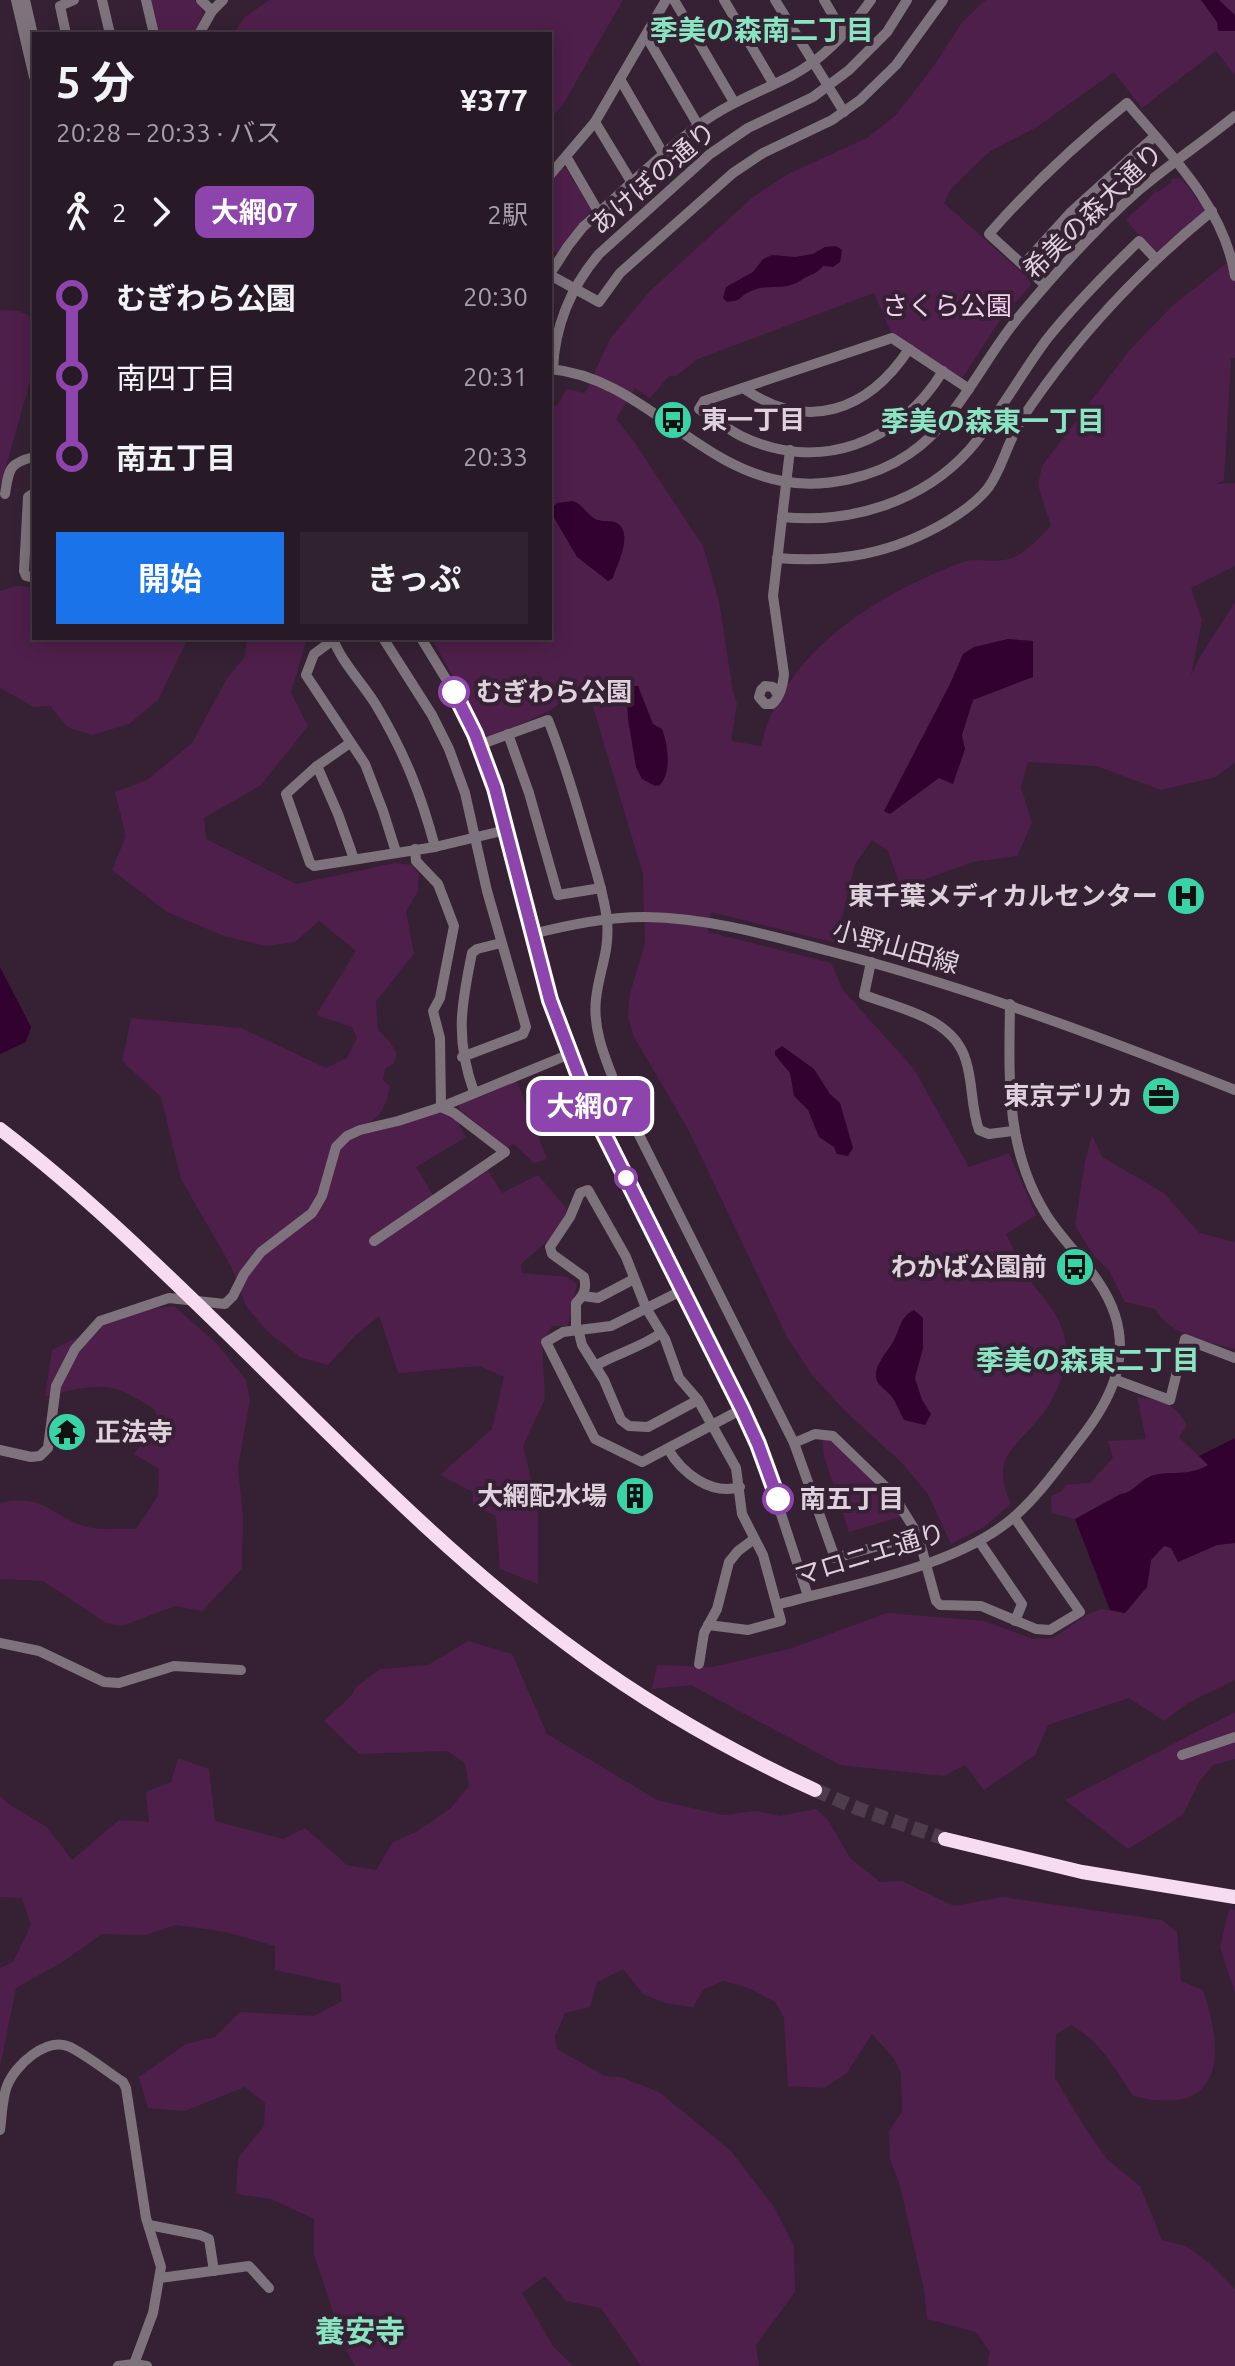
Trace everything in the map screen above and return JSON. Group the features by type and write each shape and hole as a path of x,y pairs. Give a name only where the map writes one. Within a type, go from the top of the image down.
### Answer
{"highway":[{"path":"0,1129 111,1221 382,1485 528,1615 578,1653 674,1717 722,1745 815,1790"},
{"path":"945,1839 1082,1872 1235,1897"}],"street":[{"path":"16,0 32,68"},
{"path":"25,0 32,32"},
{"path":"66,32 60,6 74,0"},
{"path":"102,0 110,32"},
{"path":"146,0 154,32"},
{"path":"201,0 212,11"},
{"path":"200,32 212,11 223,0"},
{"path":"552,173 595,122 666,0"},
{"path":"674,0 734,102"},
{"path":"724,0 773,83"},
{"path":"775,0 844,112"},
{"path":"824,0 844,34"},
{"path":"552,271 568,246 599,213 698,125 734,102 793,75 812,62 844,34 871,0"},
{"name":"あけぼの通り","path":"552,362 555,341 574,289 599,254 710,154 748,128 827,88 849,70 887,32 907,0"},
{"path":"552,275 599,302 620,273 733,173 763,153 814,130 844,112 896,65 943,0"},
{"path":"646,36 698,125"},
{"path":"620,79 664,155"},
{"path":"1045,285 989,234 1082,139 1127,103 1176,160 1212,211 1228,245 1235,276"},
{"name":"希美の森大通り","path":"552,369 585,376 611,386 724,462 761,477 812,483 858,477 906,456 934,434 969,389 1009,328 1045,285 1108,220 1176,160 1235,116"},
{"path":"595,122 632,183"},
{"path":"1023,265 1070,213 1155,136"},
{"path":"567,158 599,213"},
{"path":"777,558 829,560 878,552 925,534 969,507 987,489 1013,436 1045,386 1121,293 1212,211"},
{"path":"782,517 824,518 854,514 903,500 933,482 970,449 1048,339 1105,274 1139,241 1156,259"},
{"path":"943,371 913,411 882,434 851,448 813,453 790,450 739,435 699,409 704,401 892,338 943,371 969,389"},
{"path":"743,388 773,406 795,412 832,409 852,404 882,384 909,349"},
{"path":"778,689 784,674 774,616 777,558 790,450"},
{"path":"5,494 9,472 14,464 32,458"},
{"path":"32,494 28,497 24,571 26,576 32,578"},
{"path":"332,640 314,654 306,675 365,764 396,852"},
{"path":"333,640 400,746 423,800 435,847"},
{"path":"388,640 432,715 449,749 465,793 501,943 526,1027 523,1034 462,1057"},
{"path":"422,640 454,692 495,788 550,1000 570,1054 600,1128 742,1409 770,1474 808,1596"},
{"path":"479,745 548,720 571,783 607,919 607,948 598,985 595,1016 602,1048 621,1099 794,1443 835,1558 918,1535"},
{"path":"508,734 529,793 558,895 601,888"},
{"path":"350,743 317,766 286,794 310,863 320,867 435,847 506,830"},
{"path":"317,766 354,859"},
{"path":"415,849 416,861 438,884 454,926 440,998 433,1011 440,1038 441,1107"},
{"name":"小野山田線","path":"532,934 607,919 642,917 718,923 871,962 1010,1004 1235,1090"},
{"path":"474,1092 462,1057 460,1007 472,953 501,943"},
{"path":"871,962 864,995 932,1021 955,1038 966,1061 979,1130 989,1134 1013,1131"},
{"name":"マロニエ通り","path":"777,1605 927,1564 979,1541 1014,1517 1036,1496 1101,1412 1116,1380 1119,1334 1109,1300 1093,1271 1071,1250 1040,1205 1023,1169 1013,1131 1009,1097 1010,1004"},
{"path":"0,1450 31,1457 40,1456 48,1448 56,1386 75,1349 100,1321 169,1298 225,1304 261,1252 312,1213 322,1196 336,1147 347,1136 441,1107 570,1054"},
{"path":"374,1241 505,1152 454,1113 441,1107"},
{"path":"698,1400 648,1427 629,1426 621,1420 577,1330 576,1303 583,1296 586,1285 584,1277 552,1254 550,1247 584,1190 591,1192 626,1257 679,1378 698,1400 736,1468 742,1514 763,1555 781,1621 748,1630 708,1625"},
{"path":"583,1296 598,1298 634,1279"},
{"path":"683,1290 611,1326 563,1332 546,1342 595,1439 642,1462 742,1409"},
{"path":"595,1366 646,1344 661,1333"},
{"path":"1116,1380 1170,1400 1185,1339 1235,1358"},
{"path":"794,1443 815,1434 833,1436 892,1493 918,1535 936,1601 940,1605 981,1606 1036,1629 1050,1630 1080,1612 1014,1517"},
{"path":"668,1449 682,1467 710,1487 721,1491 740,1487"},
{"path":"699,1664 700,1645 717,1609 729,1562 754,1539"},
{"path":"979,1541 1022,1604 1015,1621"},
{"path":"0,1643 39,1651 104,1682 119,1683 174,1666 241,1670"},
{"path":"1182,1755 1235,1737"},
{"path":"0,2130 7,2086 42,2048 55,2044 69,2046 123,2082 149,2225 160,2259 160,2278 153,2313 134,2364"},
{"path":"149,2225 209,2239 214,2271"},
{"path":"160,2278 249,2266 269,2288"},
{"path":"118,2366 147,2366"}],"green space":[{"path":"149,0 194,0 202,7 203,15 194,32 157,32"},
{"path":"269,0 623,0 565,101 552,117 552,32 234,32 244,18"},
{"name":"さくら公園","path":"986,0 1235,0 1235,75 1216,51 1142,108 1114,72 1037,127 990,151 951,189 944,203 1030,280 1030,286 1000,320 963,377 958,377 891,332 874,293 698,359 676,376 669,376 650,398 635,388 616,419 703,546 719,601 737,703 731,741 761,746 772,713 789,683 811,656 866,610 928,576 964,561 1013,558 1051,526 1038,485 1042,466 1128,352 1172,306 1228,262 1235,264 1235,358 1231,358 1224,480 1216,484 1235,483 1235,566 1191,588 1202,620 1191,676 1235,602 1235,762 1216,777 1161,790 1096,766 1028,762 1021,787 1032,823 1017,856 973,862 901,888 888,851 872,840 855,864 836,943 711,912 708,932 831,963 843,990 914,1069 969,1167 1009,1153 1036,1215 1006,1234 1028,1277 1051,1307 1061,1327 1066,1345 1062,1377 1048,1407 1008,1454 1003,1475 1011,1504 984,1527 951,1544 928,1494 900,1461 846,1412 812,1375 787,1337 689,1131 633,1035 628,1014 630,994 645,943 643,874 588,690 490,738 432,640 552,640 552,408 559,403 566,389 585,393 610,339 650,291 753,197 788,174 867,138 896,115 963,21"},
{"path":"566,168 591,210 557,254 552,249 552,176"},
{"path":"1181,178 1204,208 1203,212 1158,251 1153,251 1126,220 1156,190 1158,192 1172,179"},
{"path":"0,310 18,311 32,316 32,374 0,488"},
{"path":"16,586 32,587 32,640 187,640 158,700 129,724 92,735 67,727 50,706 34,707 0,688 0,591"},
{"path":"247,640 306,640 291,693 308,726 261,785 204,818 206,839 296,884 395,863 412,865 419,874 418,891 406,911 414,954 376,1001 378,1030 397,1054 393,1064 385,1069 383,1080 390,1086 388,1095 380,1113 358,1131 436,1111 454,1116 466,1137 416,1167 436,1200 487,1169 502,1193 538,1175 566,1208 556,1232 521,1264 522,1273 567,1277 577,1284 568,1326 552,1326 542,1344 545,1399 523,1446 538,1506 538,1584 500,1569 496,1516 473,1505 473,1492 440,1475 492,1429 504,1377 480,1366 398,1373 379,1316 328,1365 300,1357 268,1332 246,1306 232,1268 181,1179 161,1097 122,1061 131,1018 241,1028 326,1068 347,1058 357,1038 352,1027 316,1015 356,951 319,921 295,942 266,946 224,936 167,912 112,870 126,836 115,792 147,780 192,743 226,680 245,656"},
{"path":"516,1079 547,1159 534,1163 514,1144 507,1148 459,1109 459,1101"},
{"path":"1092,1135 1102,1157 1164,1193 1199,1233 1235,1242 1235,1349 1190,1336 1170,1326 1155,1309 1125,1302 1109,1271 1093,1254 1075,1226"},
{"path":"174,1306 215,1342 246,1380 250,1400 238,1467 243,1517 242,1569 202,1611 175,1606 122,1626 106,1623 43,1581 0,1579 0,1503 36,1503 90,1528 136,1529 158,1496 159,1469 134,1454 158,1423 155,1410 126,1393 102,1387 45,1396 52,1350 92,1330 114,1314"},
{"path":"1137,1397 1160,1401 1177,1411 1187,1425 1179,1437 1208,1465 1192,1471 1149,1477 1128,1492 1075,1519 1052,1513 1051,1496 1062,1491 1066,1485 1090,1483 1113,1458 1108,1441 1146,1439"},
{"path":"822,1437 853,1459 903,1516 849,1532 824,1456"},
{"path":"1235,1543 1235,1680 1188,1703 1164,1721 1129,1698 1048,1725 1035,1755 984,1790 965,1765 944,1776 840,1765 691,1685 652,1689 657,1665 713,1667 792,1648 887,1613 984,1621 1033,1639 1053,1638 1088,1614 1101,1609 1125,1613 1147,1587 1151,1560 1164,1546 1171,1548 1178,1562 1217,1545"},
{"path":"468,1641 512,1654 547,1734 657,1800 723,1815 757,1811 780,1816 816,1809 828,1820 850,1858 880,1882 902,1881 954,1906 1003,1897 1162,1920 1177,1932 1181,1981 1203,1990 1214,2038 1215,2059 1210,2076 1201,2090 1185,2098 1163,2101 1133,2096 1099,2047 1071,2025 1056,2035 1055,2078 1108,2160 1140,2186 1162,2240 1186,2246 1235,2289 1235,2366 987,2366 990,2352 976,2332 927,2319 924,2290 899,2182 890,2160 889,2131 902,2112 901,2074 895,2060 872,2034 846,2074 824,2088 788,2086 784,2018 775,2002 749,1988 724,1981 704,1989 693,2007 665,2003 643,1994 623,1969 597,1982 590,2007 565,2013 555,2036 557,2049 605,2076 621,2077 659,2092 731,2151 774,2207 794,2246 795,2292 756,2345 759,2366 641,2366 601,2308 566,2301 545,2276 522,2293 553,2346 573,2366 355,2366 344,2346 314,2254 314,2219 271,2199 236,2194 238,2158 264,2126 265,2103 245,2087 185,2111 148,2108 139,2077 186,2044 215,2037 240,2012 314,2016 342,2001 340,1984 275,1970 275,1946 226,1932 175,1925 146,1935 102,1934 61,1963 16,1988 0,2067 0,1968 13,1962 31,1925 22,1898 0,1897 0,1795 7,1803 47,1827 72,1860 119,1820 149,1822 146,1792 171,1782 178,1758 209,1769 215,1821 283,1839 305,1828 347,1865 376,1870 393,1842 416,1832 451,1808 469,1786 465,1764 448,1751 359,1754 324,1721 352,1695 356,1687 380,1669 428,1665"},
{"path":"1235,1712 1235,1759 1213,1765 1199,1782 1183,1815 1128,1849 1065,1800"},
{"path":"1229,1909 1235,1910 1235,1993 1220,1947"}],"shaded area":[{"path":"1201,0 1219,0 1235,15 1235,31 1218,31 1217,22"},
{"path":"836,246 842,250 840,262 833,267 823,266 789,286 756,289 738,300 727,302 723,298 726,287 753,272 763,259 772,255 795,257 813,254 825,247"},
{"path":"573,501 594,518 615,522 622,528 623,549 613,578 608,581 577,557 552,514 557,503"},
{"path":"1008,639 1033,641 1033,677 973,700 962,735 965,749 953,784 939,778 890,814 884,811 963,654 974,647"},
{"path":"632,686 638,686 653,724 662,729 664,735 667,766 660,785 655,786 642,779 636,767 627,701"},
{"path":"0,967 31,1027 26,1042 0,1054"},
{"path":"782,1046 814,1069 830,1094 840,1103 853,1148 848,1156 837,1154 834,1147 819,1137 808,1110 794,1096 790,1073 775,1055 775,1051"},
{"path":"914,1310 923,1318 923,1348 915,1378 922,1400 931,1414 925,1425 904,1420 894,1400 876,1378 878,1367 903,1320"},
{"path":"1235,1438 1235,1543 1217,1545 1178,1562 1171,1548 1164,1546 1151,1560 1147,1587 1125,1613 1110,1610 1075,1519 1129,1492 1149,1477 1192,1471 1208,1465 1199,1456"}],"tunnel":[{"path":"815,1790 945,1839"}],"bus line":[{"name":"大網07","path":"454,692 475,734 495,788 550,1000 591,1108 742,1409 778,1499"}],"place":[{"name":"東一丁目","path":"673,420"},
{"name":"むぎわら公園","path":"454,692"},
{"name":"東千葉メディカルセンター","path":"1186,896"},
{"name":"東京デリカ","path":"1161,1096"},
{"name":"わかば公園前","path":"1075,1267"},
{"name":"正法寺","path":"67,1432"},
{"name":"大網配水場","path":"635,1496"},
{"name":"南五丁目","path":"778,1499"}],"district":[{"name":"季美の森南二丁目","path":"762,30"},
{"name":"季美の森東一丁目","path":"993,421"},
{"name":"季美の森東二丁目","path":"1088,1360"},
{"name":"養安寺","path":"360,2332"}]}
